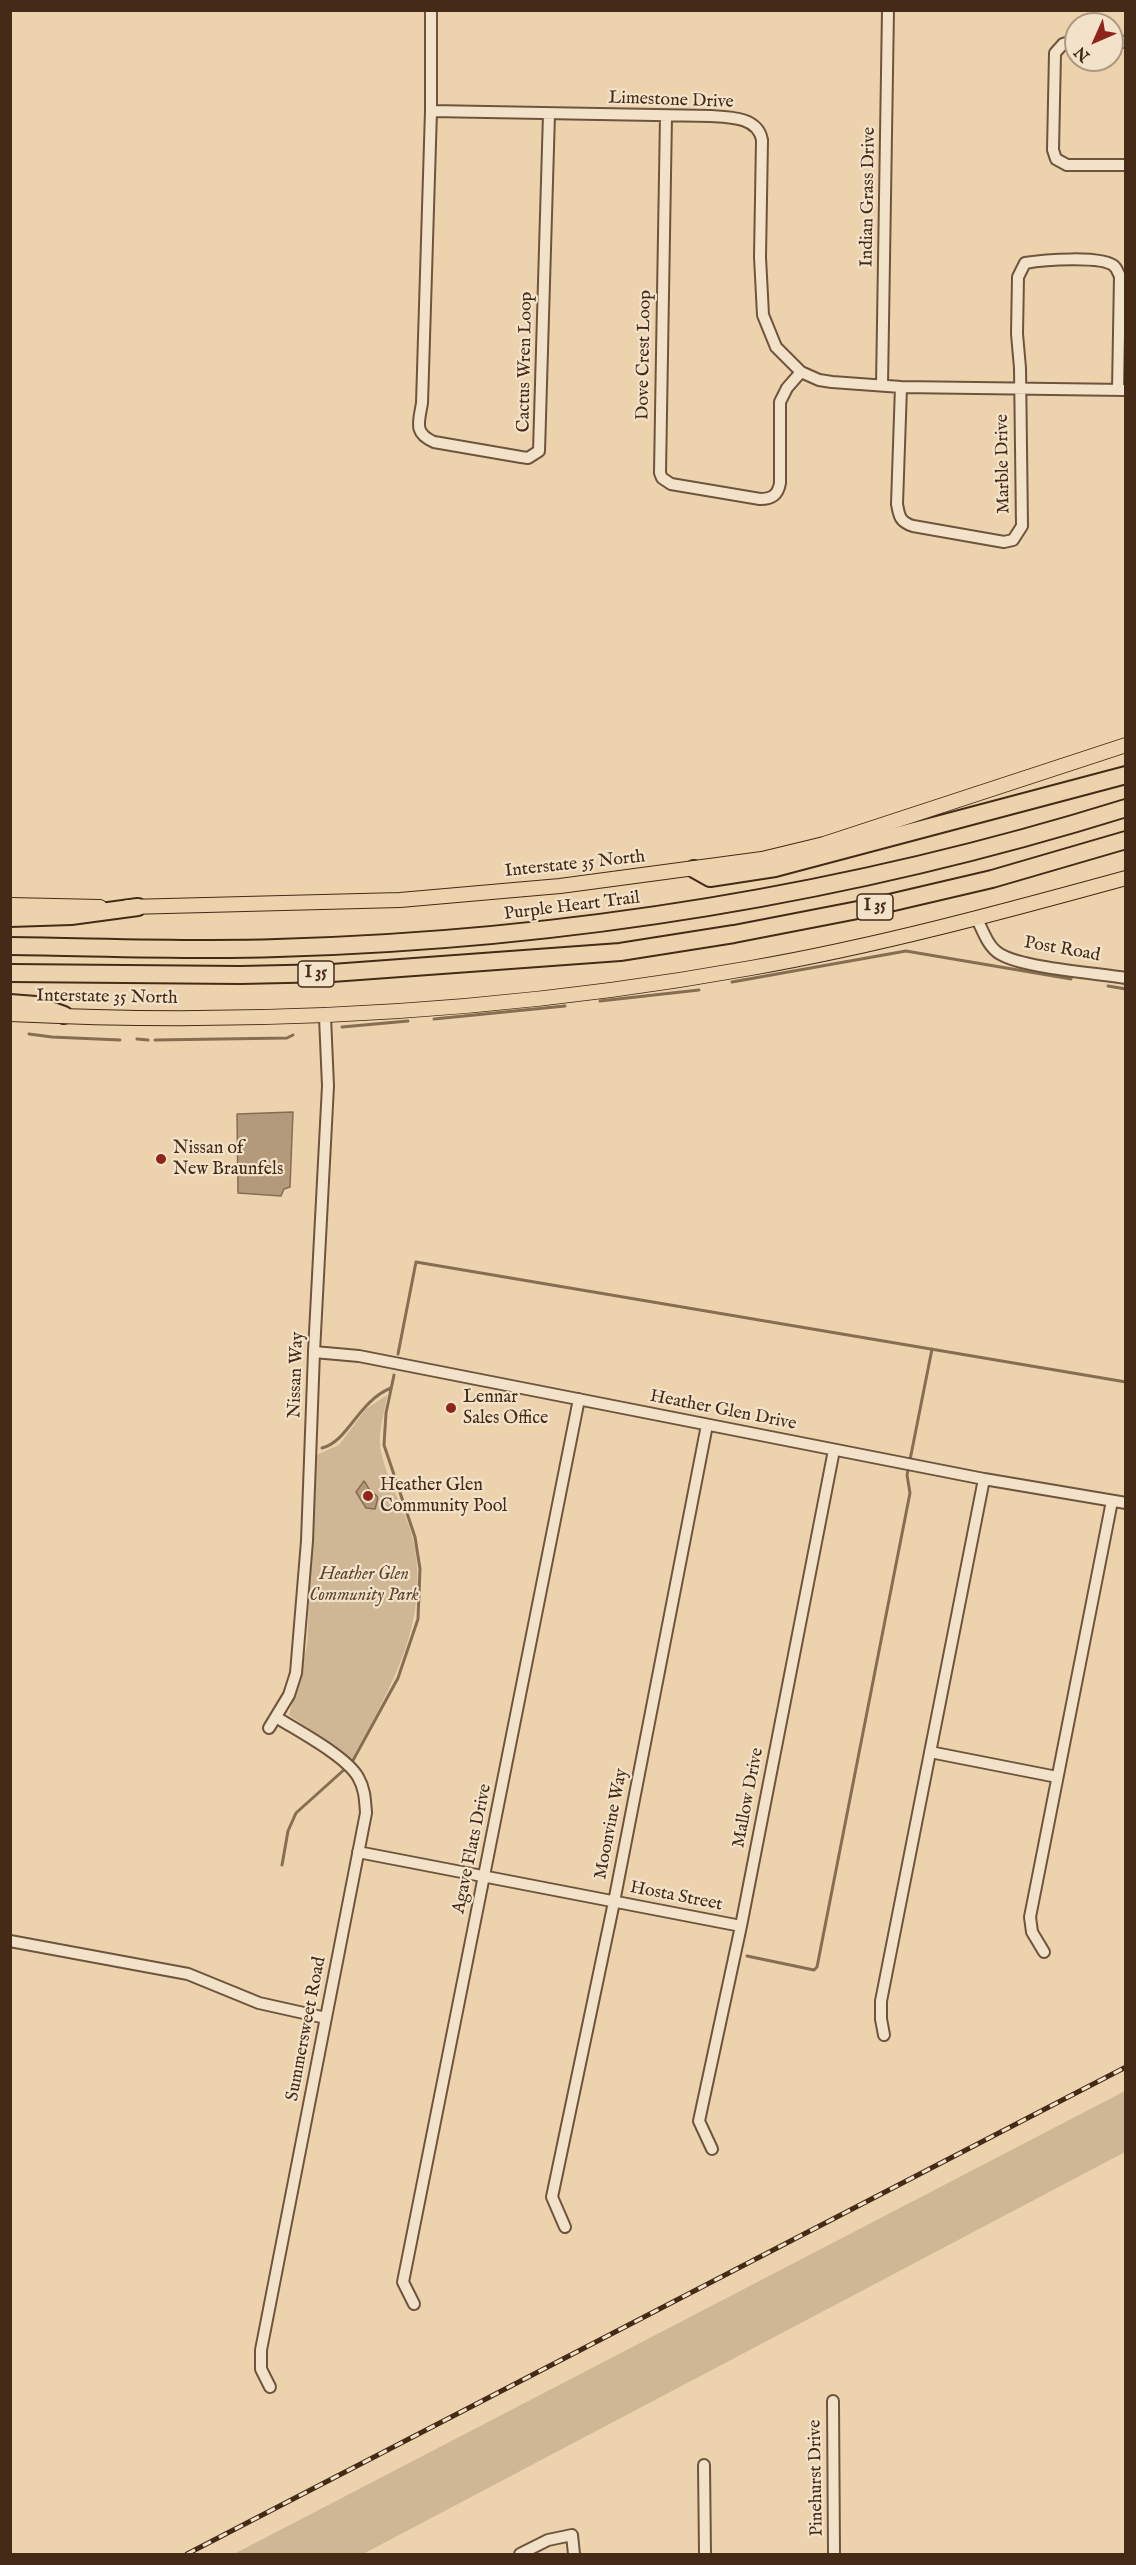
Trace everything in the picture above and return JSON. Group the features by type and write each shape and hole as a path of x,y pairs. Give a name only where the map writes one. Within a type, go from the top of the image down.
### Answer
{"highway":[{"path":"694,869 710,878 775,868 1125,775"},
{"name":"Purple Heart Trail","path":"10,946 275,948 474,937 582,927 697,910 861,879 965,853 1125,808"},
{"name":"I 35","path":"10,973 322,974 620,952 734,934 868,908 992,879 1125,840"},
{"path":"10,918 72,916 138,907"},
{"path":"10,1003 36,1005 64,1015"}],"main road":[{"name":"Interstate 35 North","path":"10,905 138,907 400,900 560,886 694,869 762,859 824,844 1125,745"},
{"name":"Interstate 35 North","path":"10,1014 238,1019 325,1017 533,999 674,980 842,951 977,919 1125,878"}],"street":[{"path":"430,111 431,10"},
{"name":"Indian Grass Drive","path":"882,385 888,10"},
{"path":"1064,44 1055,53 1053,150 1056,159 1067,165 1125,165"},
{"name":"Cactus Wren Loop","path":"430,111 422,403 419,430 422,436 434,442 528,458 541,447 549,114"},
{"name":"Limestone Drive","path":"430,111 732,117 750,123 761,132 760,257 763,315 776,347 801,372 825,381 901,387 1122,390"},
{"name":"Dove Crest Loop","path":"666,116 660,473 662,478 671,484 760,499 774,496 780,483 780,402 801,372"},
{"path":"1020,388 1017,334 1020,269 1025,263 1040,260 1101,260 1114,266 1120,276 1122,390"},
{"name":"Marble Drive","path":"901,387 897,504 899,518 904,523 913,526 1004,542 1014,540 1022,526 1020,388"},
{"name":"Post Road","path":"977,919 988,942 1000,954 1022,961 1125,978"},
{"name":"Nissan Way","path":"269,1728 289,1695 296,1673 307,1541 328,1086 325,1017"},
{"name":"Heather Glen Drive","path":"314,1352 359,1356 984,1479 1125,1503"},
{"name":"Agave Flats Drive","path":"414,2304 403,2282 452,2029 486,1876 579,1399"},
{"name":"Moonvine Way","path":"565,2227 552,2197 614,1902 707,1425"},
{"name":"Mallow Drive","path":"712,2149 699,2121 741,1926 834,1449"},
{"path":"884,2035 881,2001 984,1479"},
{"path":"1044,1952 1032,1932 1030,1917 1112,1501"},
{"name":"Summersweet Road","path":"270,2387 261,2369 261,2350 366,1813 365,1793 355,1772 340,1759 276,1717"},
{"path":"930,1752 1057,1777"},
{"name":"Hosta Street","path":"358,1852 741,1926"},
{"path":"10,1941 188,1974 259,2003 326,2018"},
{"name":"Pinehurst Drive","path":"833,2401 834,2554"},
{"path":"705,2465 705,2554"},
{"path":"520,2554 548,2540 572,2535 574,2554"}],"green space":[{"name":"Heather Glen Community Park","path":"387,1395 380,1444 385,1467 412,1535 417,1566 417,1596 404,1652 380,1706 352,1759 289,1715 307,1646 316,1455 339,1445 366,1409"},
{"path":"1125,2091 1125,2152 363,2554 234,2554"}],"shaded area":[{"path":"293,1112 290,1187 284,1189 281,1196 238,1193 237,1114"},
{"name":"Heather Glen Community Pool","path":"364,1481 377,1496 375,1509 366,1508 356,1492"}],"waterway":[{"path":"732,982 906,951 1071,979"},
{"path":"1108,986 1126,989"},
{"path":"600,1001 699,990"},
{"path":"434,1019 565,1006"},
{"path":"342,1027 408,1021"},
{"path":"29,1034 120,1040"},
{"path":"155,1040 287,1038 293,1035"},
{"path":"137,1039 148,1040"},
{"path":"398,1354 416,1262 1126,1382"},
{"path":"747,1956 814,1970 817,1967 910,1493 907,1475 932,1349"},
{"path":"351,1764 398,1678 418,1619 420,1569 415,1537 384,1445 386,1413 394,1375"},
{"path":"322,1448 339,1438 370,1402 391,1388"},
{"path":"282,1865 288,1831 296,1813 346,1768"}],"railway":[{"path":"187,2554 1126,2067"}],"place":[{"name":"Nissan of New Braunfels","path":"161,1159"},
{"name":"Lennar Sales Office","path":"451,1408"},
{"name":"Heather Glen Community Pool","path":"368,1496"}]}
